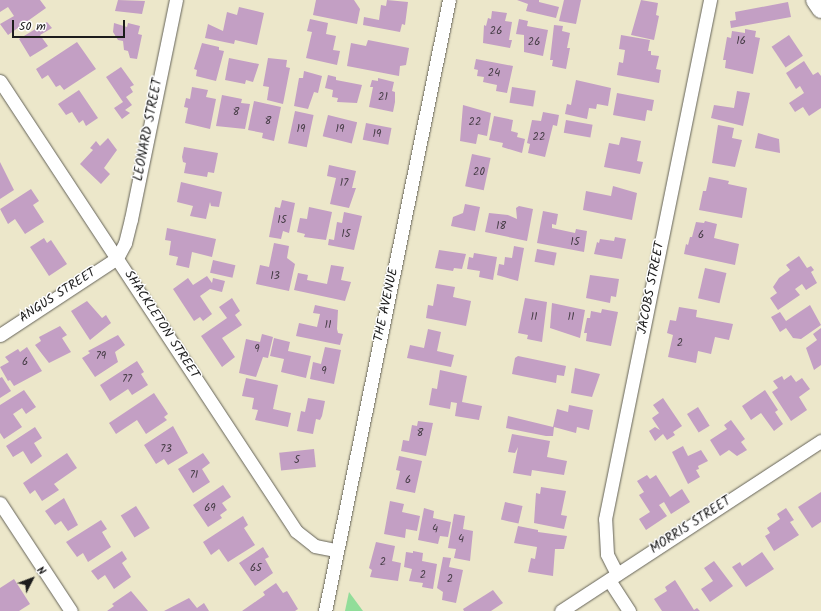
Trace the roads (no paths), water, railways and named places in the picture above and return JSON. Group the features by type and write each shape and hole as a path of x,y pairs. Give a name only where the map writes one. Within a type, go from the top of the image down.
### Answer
{"street":[{"name":"LEONARD STREET","path":"117,258 125,243 131,219 176,0"},
{"name":"THE AVENUE","path":"325,611 336,550 449,0"},
{"name":"JACOBS STREET","path":"630,611 613,577 607,554 606,519 710,0"},
{"path":"815,0 821,9"},
{"name":"SHACKLETON STREET","path":"0,81 296,531 315,546 336,550"},
{"name":"ANGUS STREET","path":"0,334 117,258"},
{"name":"MORRIS STREET","path":"561,611 821,440"},
{"path":"0,503 71,611"}]}
